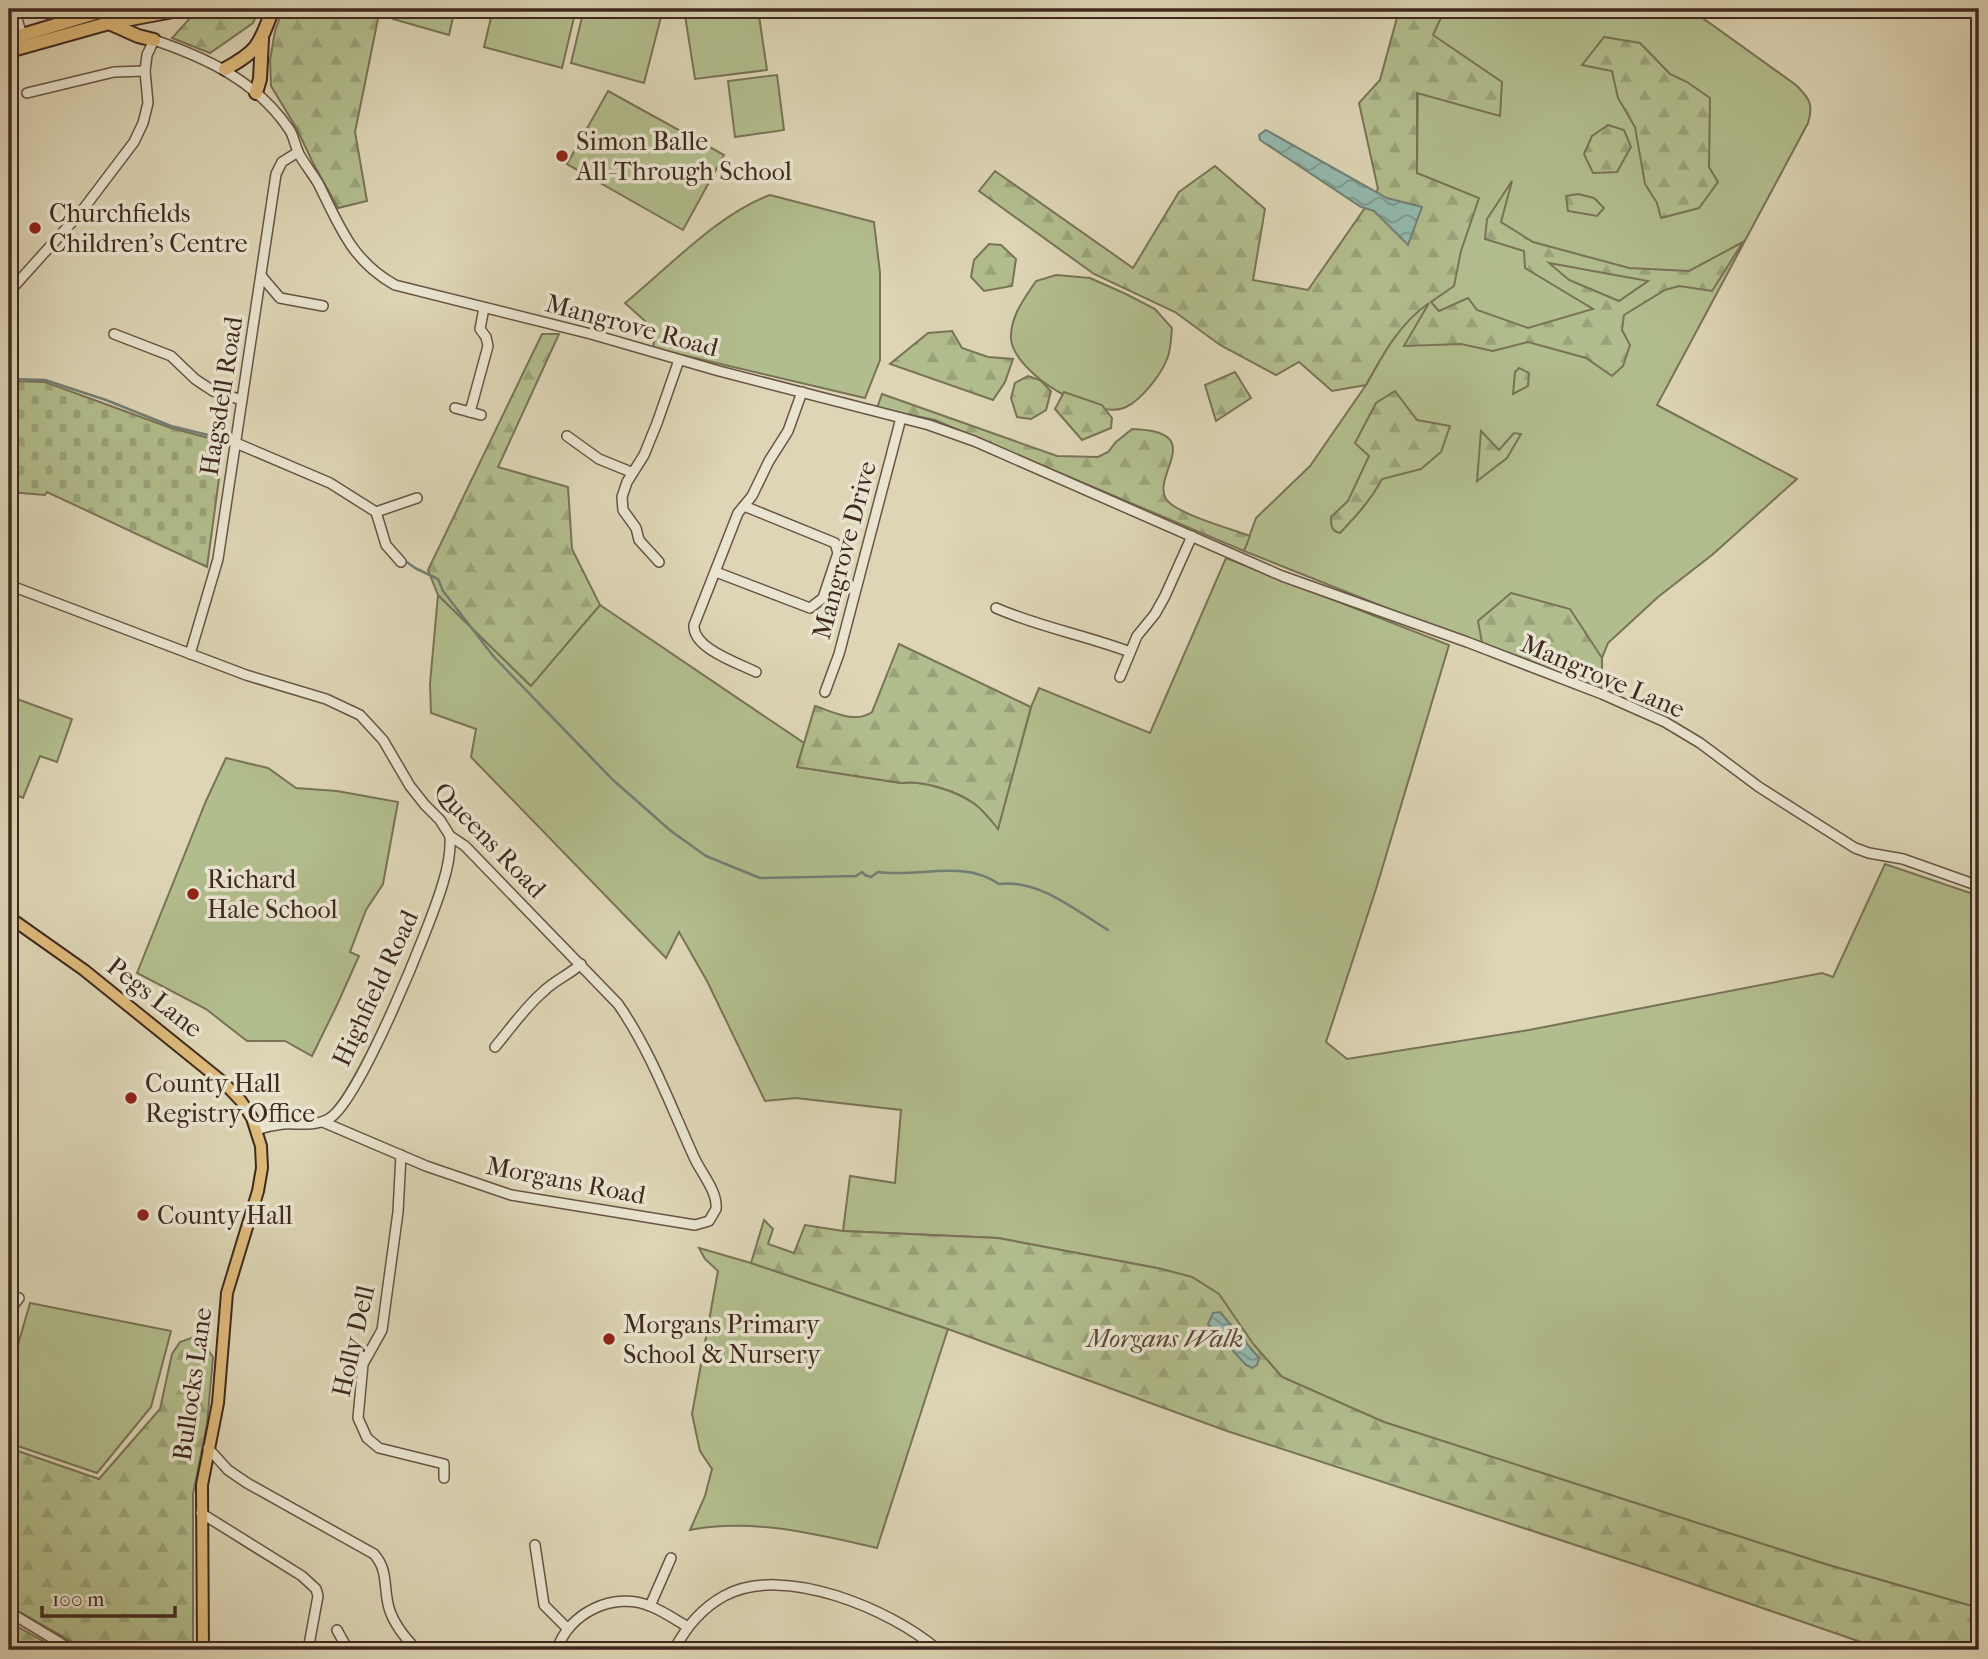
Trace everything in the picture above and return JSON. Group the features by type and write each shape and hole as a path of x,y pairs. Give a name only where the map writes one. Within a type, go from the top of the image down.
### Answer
{"highway":[{"path":"15,37 82,13 109,9"},
{"path":"9,51 109,23 184,9"},
{"path":"225,69 248,57 262,39 273,9"},
{"path":"109,23 153,40"},
{"path":"256,93 261,79 262,39"}],"main road":[{"name":"Pegs Lane","path":"9,917 71,960 202,1063 241,1101 256,1130"},
{"name":"Bullocks Lane","path":"203,1650 203,1477 218,1403 227,1293 258,1191 262,1156 256,1130"}],"street":[{"path":"9,9 17,19 15,37"},
{"path":"9,292 81,212 134,142 148,103 145,71 153,40"},
{"name":"Mangrove Road","path":"153,40 198,55 225,69 256,93 291,132 298,152 349,243 369,267 395,285 591,334 955,434 1007,454 1192,536"},
{"path":"27,93 114,72 145,71"},
{"name":"Hagsdell Road","path":"190,654 218,559 277,169 282,162 298,152"},
{"path":"262,277 280,298 323,306"},
{"path":"470,412 488,346 480,329 484,308"},
{"path":"114,334 171,356 195,379 213,391 242,400"},
{"path":"659,562 639,540 636,528 623,510 623,490 654,433 679,360"},
{"path":"755,672 717,653 695,635 694,625 738,513 788,431 802,391"},
{"path":"455,408 481,415"},
{"name":"Mangrove Drive","path":"825,692 839,653 901,418"},
{"path":"566,436 599,459 631,472"},
{"path":"236,443 330,482 376,512 386,545 401,562"},
{"path":"376,512 417,498"},
{"path":"716,572 810,608 823,598 838,553 835,543 744,506"},
{"path":"1120,677 1141,629 1160,606 1192,536"},
{"name":"Mangrove Lane","path":"1192,536 1282,576 1467,642 1632,707 1665,722 1700,743 1759,787 1855,848 1903,859 1979,886"},
{"name":"Queens Road","path":"9,585 246,675 326,699 360,715 383,740 410,786 450,836 465,846 618,1004 636,1032 717,1205"},
{"path":"996,608 1041,626 1073,633 1130,652"},
{"name":"Highfield Road","path":"323,1122 339,1109 358,1079 404,984 443,883 449,858 450,836"},
{"path":"495,1047 537,997 581,964"},
{"path":"256,1130 281,1124 323,1122"},
{"name":"Morgans Road","path":"323,1122 426,1166 489,1189 554,1204 695,1225 709,1221 717,1205"},
{"name":"Holly Dell","path":"401,1155 398,1212 382,1330 363,1364 358,1418 362,1431 373,1444 387,1451 444,1464 444,1478"},
{"path":"9,1311 19,1298"},
{"path":"208,1448 228,1469 247,1483 374,1553 386,1577 387,1600 393,1618 417,1650"},
{"path":"201,1513 302,1576 316,1589 318,1596 308,1650"},
{"path":"535,1545 544,1605 568,1629"},
{"path":"650,1606 671,1558"},
{"path":"674,1650 688,1627 712,1604 730,1593 754,1586 787,1586 825,1593 864,1606 902,1625 938,1650"},
{"path":"557,1650 568,1629 583,1614 601,1606 625,1601 650,1606 688,1627"},
{"path":"9,1612 72,1650"},
{"path":"337,1630 348,1650"}],"green space":[{"path":"216,9 259,9 253,23 210,53 172,38 190,18"},
{"path":"283,9 380,9 355,132 367,201 338,208 271,86 270,60 275,31"},
{"path":"395,9 455,9 449,35 393,19"},
{"path":"493,9 576,9 562,68 484,47"},
{"path":"584,9 663,9 644,83 571,63"},
{"path":"684,9 758,9 767,70 695,79"},
{"path":"1445,9 1690,9 1796,85 1810,106 1808,123 1657,405 1797,479 1608,643 1602,658 1602,694 1244,551 1256,518 1310,466 1366,385 1390,342 1417,173 1418,74 1430,38"},
{"path":"1445,9 1433,35 1502,82 1500,116 1417,93 1417,173 1479,198 1461,251 1454,286 1431,302 1439,311 1468,298 1477,310 1528,328 1593,309 1525,268 1524,251 1485,239 1487,219 1512,181 1501,222 1533,242 1629,268 1689,271 1743,242 1712,291 1679,286 1665,290 1624,315 1622,330 1630,345 1623,366 1612,376 1586,358 1528,342 1493,351 1461,344 1404,346 1429,303 1401,330 1366,385 1332,391 1299,362 1276,375 1220,345 1175,312 1094,274 979,191 995,171 1133,268 1179,192 1215,166 1265,209 1253,280 1308,290 1378,189 1359,103 1380,80 1398,14","holes":["1549,263 1648,281 1619,301 1569,280"]},
{"path":"1604,37 1640,43 1670,74 1710,98 1709,167 1718,182 1699,208 1661,218 1657,203 1645,184 1635,127 1618,98 1612,71 1582,65"},
{"path":"777,75 784,130 735,137 728,81"},
{"path":"608,91 724,155 683,230 567,164"},
{"path":"1608,125 1624,130 1631,147 1617,172 1593,173 1584,154 1592,136"},
{"path":"1578,194 1594,198 1604,208 1597,216 1568,211 1566,196"},
{"path":"770,195 874,222 880,273 880,360 865,398 653,348 655,335 642,324 645,321 625,303 713,228"},
{"path":"989,244 1001,245 1016,259 1012,286 984,291 971,277 974,260"},
{"path":"1056,275 1090,278 1126,294 1155,309 1172,328 1170,348 1164,365 1150,386 1132,404 1112,410 1076,401 1040,379 1015,352 1011,331 1019,308 1036,281"},
{"path":"952,331 962,348 988,357 1013,359 1005,382 993,400 890,364 928,333"},
{"path":"542,334 559,334 498,467 568,487 572,549 600,605 531,686 438,595 428,570"},
{"path":"1519,368 1529,373 1528,386 1513,394 1515,372"},
{"path":"1235,372 1251,398 1216,421 1205,385"},
{"path":"1028,376 1040,380 1051,391 1046,410 1031,419 1017,417 1011,398 1015,383"},
{"path":"9,381 45,382 171,428 224,442 207,567 47,492 45,495 9,492"},
{"path":"1395,391 1417,420 1450,426 1441,452 1421,469 1382,479 1357,514 1340,533 1337,532 1332,527 1331,517 1348,501 1369,456 1355,443 1376,403"},
{"path":"1064,392 1102,405 1112,418 1111,428 1082,440 1055,409"},
{"path":"882,394 1057,456 1098,457 1108,452 1132,429 1168,437 1173,446 1163,489 1166,499 1192,515 1250,536 1244,551 935,420 877,408"},
{"path":"1481,431 1499,450 1514,433 1521,434 1507,458 1477,481"},
{"path":"1226,558 1449,645 1376,889 1326,1042 1347,1059 1529,1030 1822,973 1833,977 1885,864 1979,896 1979,1608 1825,1564 1383,1422 1282,1377 1254,1345 1162,1269 998,1238 843,1231 850,1176 895,1183 901,1110 796,1098 765,1101 707,981 679,932 666,958 471,757 476,729 431,713 430,684 438,595 530,685 600,605 804,743 797,767 939,788 975,804 998,828 1031,707 1039,688 1150,733"},
{"path":"1511,593 1570,609 1602,658 1602,690 1483,648 1478,621"},
{"path":"899,644 1031,707 998,829 975,804 940,788 797,767 815,706 851,717 872,712"},
{"path":"17,699 72,719 57,762 40,756 23,798 9,792 9,721"},
{"path":"226,758 268,768 296,788 337,791 398,802 383,884 366,910 350,952 359,956 312,1056 285,1041 247,1041 206,1009 137,973"},
{"name":"Morgans Walk","path":"764,1220 773,1229 768,1244 794,1253 805,1225 843,1231 998,1238 1192,1277 1219,1294 1254,1345 1282,1377 1384,1422 1825,1564 1979,1608 1979,1650 1884,1650 1661,1573 1227,1431 948,1329 751,1263"},
{"path":"699,1248 948,1329 877,1548 784,1529 737,1526 690,1530 705,1496 712,1469 700,1451 692,1414 718,1271 705,1259"},
{"path":"30,1303 171,1331 151,1407 97,1473 9,1443 9,1376"},
{"path":"194,1337 204,1344 213,1357 207,1424 193,1494 193,1650 87,1650 9,1606 9,1448 99,1479 160,1409 172,1354 180,1342"},
{"path":"9,1622 59,1650 16,1650"}],"water":[{"path":"1266,130 1387,198 1422,207 1408,245 1374,211 1361,207 1260,140 1259,135"},
{"path":"1220,1312 1259,1358 1257,1365 1252,1368 1246,1365 1208,1324 1213,1313"}],"waterway":[{"path":"9,379 45,380 106,400 171,426 216,437"},
{"path":"404,560 438,579 443,591 494,657 613,780 671,831 706,856 760,878 856,876 862,872 871,877 878,872 971,872 999,884 1028,886 1042,891 1070,905 1108,930"}],"place":[{"name":"Simon Balle All-Through School","path":"562,156"},
{"name":"Churchfields Children’s Centre","path":"35,228"},
{"name":"Richard Hale School","path":"193,894"},
{"name":"County Hall Registry Office","path":"131,1098"},
{"name":"County Hall","path":"143,1215"},
{"name":"Morgans Primary School & Nursery","path":"609,1339"}]}
